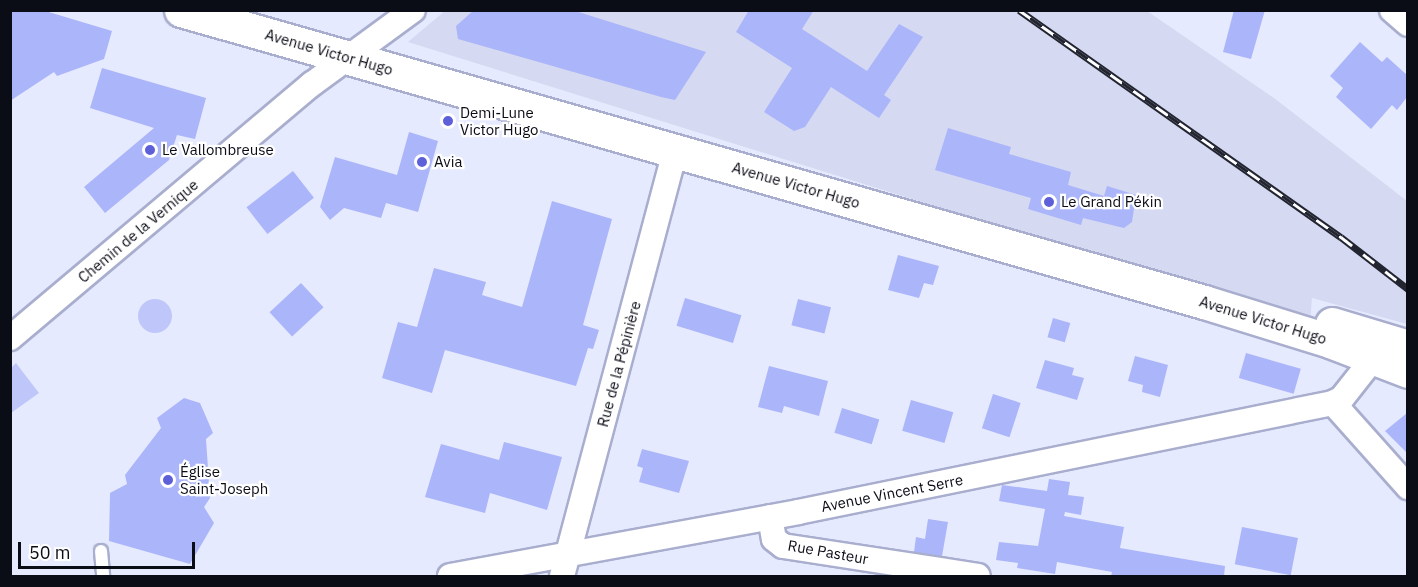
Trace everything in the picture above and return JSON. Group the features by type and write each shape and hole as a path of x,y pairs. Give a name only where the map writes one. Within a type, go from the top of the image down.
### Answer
{"main road":[{"name":"Avenue Victor Hugo","path":"182,10 368,46 675,151 1204,302 1342,345 1364,367 1407,371"},
{"name":"Avenue Victor Hugo","path":"236,10 368,46 1407,347"}],"street":[{"name":"Chemin de la Vernique","path":"10,338 312,84 368,46 413,10"},
{"name":"Rue de la Pépinière","path":"565,565 675,151"},
{"path":"1407,358 1382,354 1364,367 1342,398 1333,403 1407,487"},
{"path":"1352,426 1358,395 1366,377 1391,368 1407,371"},
{"name":"Avenue Vincent Serre","path":"450,576 565,565 770,517 1333,403"},
{"name":"Rue Pasteur","path":"770,517 774,539 783,546 978,576"}],"lane":[{"path":"101,551 103,576"}],"shaded area":[{"path":"446,10 1147,11 1274,98 1407,201 1407,324 1312,298 1310,323 408,42"},
{"path":"155,299 167,304 172,316 167,328 155,333 143,328 138,316 143,304"},
{"path":"16,363 39,393 11,413 11,368"}],"building":[{"path":"10,10 42,10 112,31 104,59 57,76 54,72 10,101"},
{"path":"474,10 572,10 706,52 675,100 458,39 456,26"},
{"path":"749,10 814,10 802,29 867,71 899,24 923,37 884,95 891,100 879,118 831,87 805,127 794,131 764,112 792,68 736,32"},
{"path":"1234,10 1265,10 1251,59 1223,52"},
{"path":"1360,42 1382,62 1387,57 1407,75 1407,97 1397,110 1392,105 1371,129 1336,97 1343,88 1330,76"},
{"name":"Le Vallombreuse","path":"102,68 206,98 195,139 177,135 169,160 105,213 84,187 154,128 90,108"},
{"path":"948,128 1011,147 1009,154 1071,172 1068,185 1104,196 1107,186 1136,195 1132,222 1124,228 1083,218 1081,225 1028,209 1031,198 935,170"},
{"path":"409,132 438,141 418,212 386,203 381,218 344,208 330,220 320,207 335,157 397,175"},
{"path":"293,171 314,198 267,234 247,207"},
{"path":"552,201 612,219 583,325 599,330 593,349 588,348 576,386 445,350 432,393 382,378 398,322 417,327 434,268 486,282 482,295 522,307"},
{"path":"898,255 939,266 933,285 924,283 919,298 888,290"},
{"path":"301,283 324,307 292,336 270,312"},
{"path":"685,298 741,315 733,343 677,326"},
{"path":"798,299 831,307 824,333 791,325"},
{"path":"1053,318 1070,323 1065,342 1047,337"},
{"path":"1246,353 1301,369 1294,394 1239,378"},
{"path":"1135,356 1168,365 1160,397 1142,392 1143,385 1128,381"},
{"path":"1045,360 1074,368 1072,375 1084,378 1077,400 1036,388"},
{"path":"769,366 828,381 819,416 784,406 782,413 758,407"},
{"path":"993,394 1021,403 1009,437 982,428"},
{"name":"Église Saint-Joseph","path":"184,398 200,403 213,433 206,439 210,498 204,507 214,523 190,564 109,541 110,493 127,484 125,475 161,428 157,418"},
{"path":"911,400 953,412 944,443 902,431"},
{"path":"842,408 879,419 872,444 834,433"},
{"path":"1407,413 1407,453 1385,431"},
{"path":"504,442 562,457 547,510 490,493 485,513 425,497 441,444 499,460"},
{"path":"642,449 689,461 679,493 639,482 643,468 637,466"},
{"path":"1049,479 1070,482 1068,495 1084,497 1081,515 1065,512 1064,516 1124,527 1120,548 1225,566 1224,576 1111,576 1112,572 1057,562 1055,574 1017,568 1018,563 996,560 999,542 1038,546 1045,509 999,501 1002,485 1047,491"},
{"path":"928,519 948,522 942,556 914,552 916,537 925,539"},
{"path":"1242,527 1298,538 1291,575 1235,564"}],"railway":[{"path":"1019,10 1341,237 1408,289"}],"place":[{"name":"Demi-Lune Victor Hugo","path":"448,121"},
{"name":"Le Vallombreuse","path":"150,150"},
{"name":"Avia","path":"422,162"},
{"name":"Le Grand Pékin","path":"1049,202"},
{"name":"Église Saint-Joseph","path":"168,480"}]}
